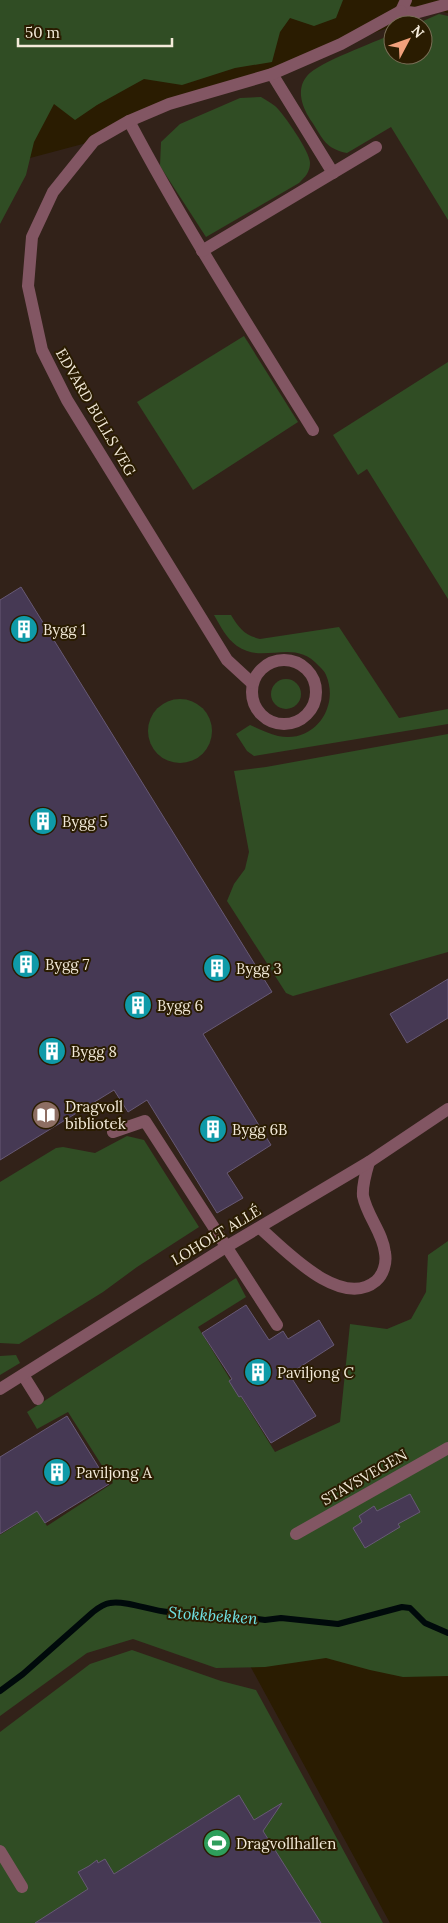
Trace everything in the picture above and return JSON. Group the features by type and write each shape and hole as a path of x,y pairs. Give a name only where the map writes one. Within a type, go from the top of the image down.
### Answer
{"street":[{"name":"EDVARD BULLS VEG","path":"252,683 227,660 67,400 42,350 28,286 32,237 53,192 94,141 129,121 169,104 272,74 341,44 403,6 415,13 448,4"},
{"path":"272,74 332,173"},
{"path":"129,121 202,251 313,430"},
{"path":"202,251 376,147"},
{"path":"286,659 297,662 313,676 317,687 317,698 313,708 306,717 285,725 274,723 264,718 257,710 252,700 252,683 257,673 265,665 275,660 286,659"},
{"name":"LOHOLT ALLÉ","path":"0,1389 226,1247 369,1162 448,1108"},
{"path":"113,1132 145,1121 277,1325"},
{"path":"260,1228 307,1268 333,1284 350,1290 372,1285 379,1279 384,1270 385,1252 363,1194 369,1162"},
{"path":"23,1374 38,1399"},
{"name":"STAVSVEGEN","path":"296,1534 448,1448"},
{"path":"0,1851 22,1887"}],"shaded area":[{"path":"435,10 448,13 448,1362 174,1526 390,1923 0,1923 0,166 94,141 129,121 383,30 383,65 433,65 433,15 422,15"}],"green space":[{"path":"0,0 343,0 336,18 314,26 290,18 280,32 272,62 235,68 182,85 144,79 97,105 75,120 54,104 34,142 26,175 0,224"},
{"path":"439,14 448,16 448,220 391,127 347,153 334,149 319,133 306,111 301,93 303,81 313,71 334,59 383,38 383,65 433,65 433,17"},
{"path":"261,97 275,106 296,133 309,158 310,166 308,172 299,183 206,237 160,166 161,142 180,124 240,98"},
{"path":"244,336 298,422 193,490 137,402"},
{"path":"448,362 448,599 367,469 358,475 333,435"},
{"path":"214,615 231,615 242,630 260,639 339,627 399,718 448,709 448,724 254,756 247,751 236,734 250,725 278,736 291,737 313,729 321,721 329,699 326,675 309,658 299,653 258,653 247,651 237,646 221,628"},
{"path":"286,679 292,680 300,688 300,700 292,708 286,709 280,708 272,700 271,694 272,688 280,680"},
{"path":"180,699 198,705 206,713 212,731 206,749 198,757 180,763 162,757 154,749 148,731 154,713 162,705"},
{"path":"448,734 448,952 293,996 286,993 227,901 234,884 245,869 249,852 234,771 266,767"},
{"path":"127,1136 144,1140 199,1227 137,1267 103,1292 19,1344 0,1343 0,1182 56,1148 63,1147 95,1153"},
{"path":"448,1241 448,1676 403,1677 326,1658 265,1667 216,1668 133,1639 87,1653 0,1716 0,1535 19,1523 13,1513 32,1502 47,1526 113,1483 68,1412 37,1429 27,1412 236,1278 246,1297 198,1327 275,1452 340,1422 350,1324 387,1329 411,1319 426,1292 428,1255"},
{"path":"16,1355 20,1363 0,1375 0,1356"},
{"path":"132,1650 221,1681 256,1690 383,1923 0,1923 0,1732 90,1664"}],"building":[{"path":"21,587 272,992 203,1034 271,1145 227,1173 243,1198 217,1213 147,1100 128,1112 114,1090 0,1160 0,600"},
{"path":"448,979 448,1018 407,1043 390,1014"},
{"name":"Paviljong C","path":"246,1305 269,1340 283,1331 288,1339 319,1320 334,1345 289,1374 316,1416 271,1443 241,1396 239,1397 229,1381 232,1379 202,1333"},
{"name":"Paviljong A","path":"67,1416 109,1484 45,1523 37,1511 0,1534 0,1457"},
{"path":"410,1494 420,1512 398,1524 400,1527 365,1548 353,1528 362,1522 359,1516 374,1506 377,1511"},
{"name":"Dragvollhallen","path":"239,1795 254,1820 282,1803 263,1831 321,1923 35,1923 88,1889 78,1872 97,1860 98,1863 105,1859 114,1874"}],"waterway":[{"name":"Stokkbekken","path":"0,1691 23,1674 93,1612 103,1605 116,1602 154,1610 193,1613 206,1617 218,1614 265,1620 281,1618 338,1624 402,1607 410,1608 425,1623 448,1633"}],"place":[{"name":"Bygg 1","path":"24,629"},
{"name":"Bygg 5","path":"43,821"},
{"name":"Bygg 7","path":"26,964"},
{"name":"Bygg 3","path":"217,968"},
{"name":"Bygg 6","path":"138,1005"},
{"name":"Bygg 8","path":"52,1051"},
{"name":"Dragvoll bibliotek","path":"46,1115"},
{"name":"Bygg 6B","path":"213,1129"},
{"name":"Paviljong C","path":"258,1372"},
{"name":"Paviljong A","path":"57,1472"},
{"name":"Dragvollhallen","path":"217,1843"}]}
